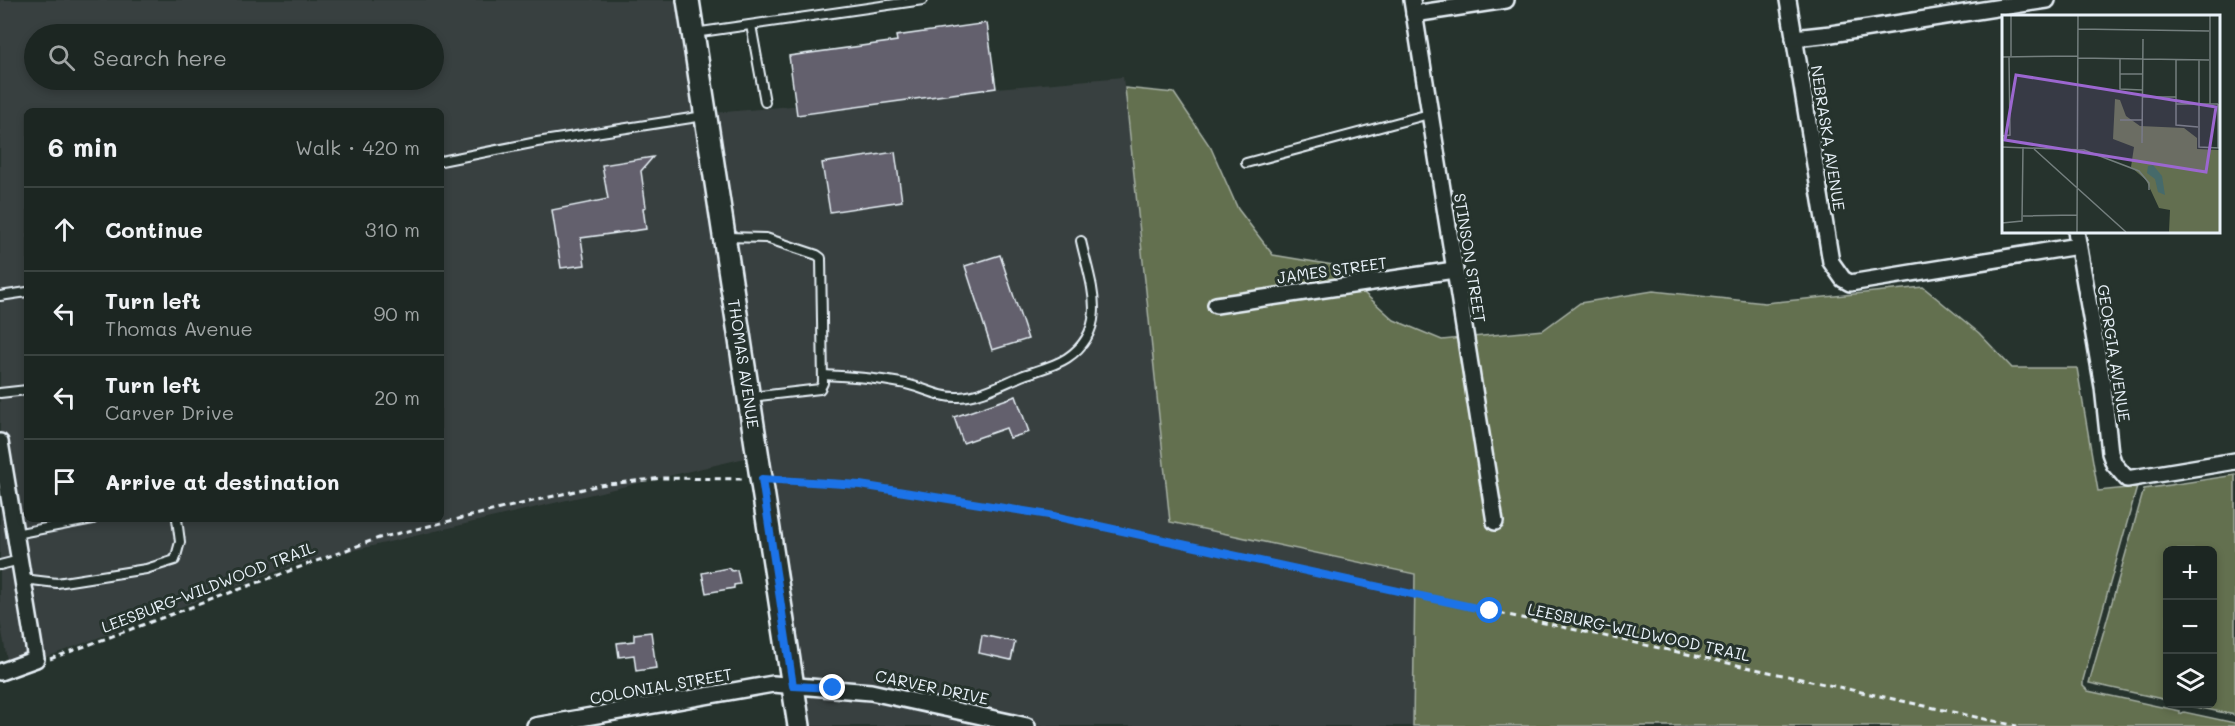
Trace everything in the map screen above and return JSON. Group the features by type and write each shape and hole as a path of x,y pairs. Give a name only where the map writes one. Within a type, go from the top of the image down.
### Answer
{"street":[{"name":"THOMAS AVENUE","path":"688,0 799,726"},
{"path":"1413,7 1506,0"},
{"name":"NEBRASKA AVENUE","path":"1788,0 1831,262 1843,279 1850,283 2077,239"},
{"path":"1794,38 2043,0"},
{"name":"STINSON STREET","path":"1413,7 1495,522"},
{"name":"GEORGIA AVENUE","path":"2077,239 2103,387 2110,453 2114,464 2127,479 2235,461"},
{"name":"JAMES STREET","path":"1216,305 1454,270"},
{"path":"0,442 2,472 40,660 0,672"},
{"name":"COLONIAL STREET","path":"535,726 773,684 793,686"},
{"name":"CARVER DRIVE","path":"793,686 871,692 1027,726"}],"lane":[{"path":"693,34 923,0"},
{"path":"751,25 765,102"},
{"path":"1246,163 1429,114"},
{"path":"444,160 547,141 706,116"},
{"path":"724,237 766,238 821,258 823,383 819,389 749,397"},
{"path":"823,375 868,377 937,394 960,397 985,390 1066,358 1085,342 1095,320 1093,294 1081,241"},
{"path":"0,296 24,292"},
{"path":"0,393 24,390"},
{"path":"15,534 77,522"},
{"path":"23,579 57,583 146,569 175,560 180,542 177,522"},
{"path":"0,565 20,560"}],"path":[{"name":"LEESBURG-WILDWOOD TRAIL","path":"40,660 379,538 600,485 662,478 762,479 860,485 1049,515 2017,726"}],"shaded area":[{"path":"0,0 680,0 788,726 745,458 296,564 9,671 0,620"},
{"path":"1123,77 1170,522 1415,574 1413,726 808,726 713,113"}],"green space":[{"path":"1125,88 1174,93 1211,148 1238,209 1273,255 1333,265 1394,320 1442,340 1543,330 1580,303 1653,291 1765,303 1923,287 1979,333 2012,368 2077,368 2098,491 2137,487 2083,686 2088,691 2180,711 2180,714 2184,712 2235,723 2235,726 1413,726 1415,574 1170,522"},
{"path":"2235,475 2235,715 2201,708 2217,708 2217,546 2163,546 2163,699 2089,683 2144,489"}],"building":[{"path":"987,23 996,88 797,115 789,56 897,41 896,36"},
{"path":"895,152 902,201 830,212 822,163"},
{"path":"653,157 641,171 646,207 643,208 646,229 581,238 585,265 561,268 552,210 608,199 602,165"},
{"path":"1000,255 1028,339 992,350 965,266"},
{"path":"1016,396 1029,432 1010,438 1006,428 963,443 954,417"},
{"path":"728,568 732,571 737,570 740,584 734,585 734,588 706,593 702,573"},
{"path":"651,632 656,668 636,671 634,655 619,657 617,643 634,641 634,634"},
{"path":"982,635 1015,642 1011,660 979,653"}],"route":[{"path":"833,688 793,686 762,479 860,485 1049,515 1490,611"}]}
